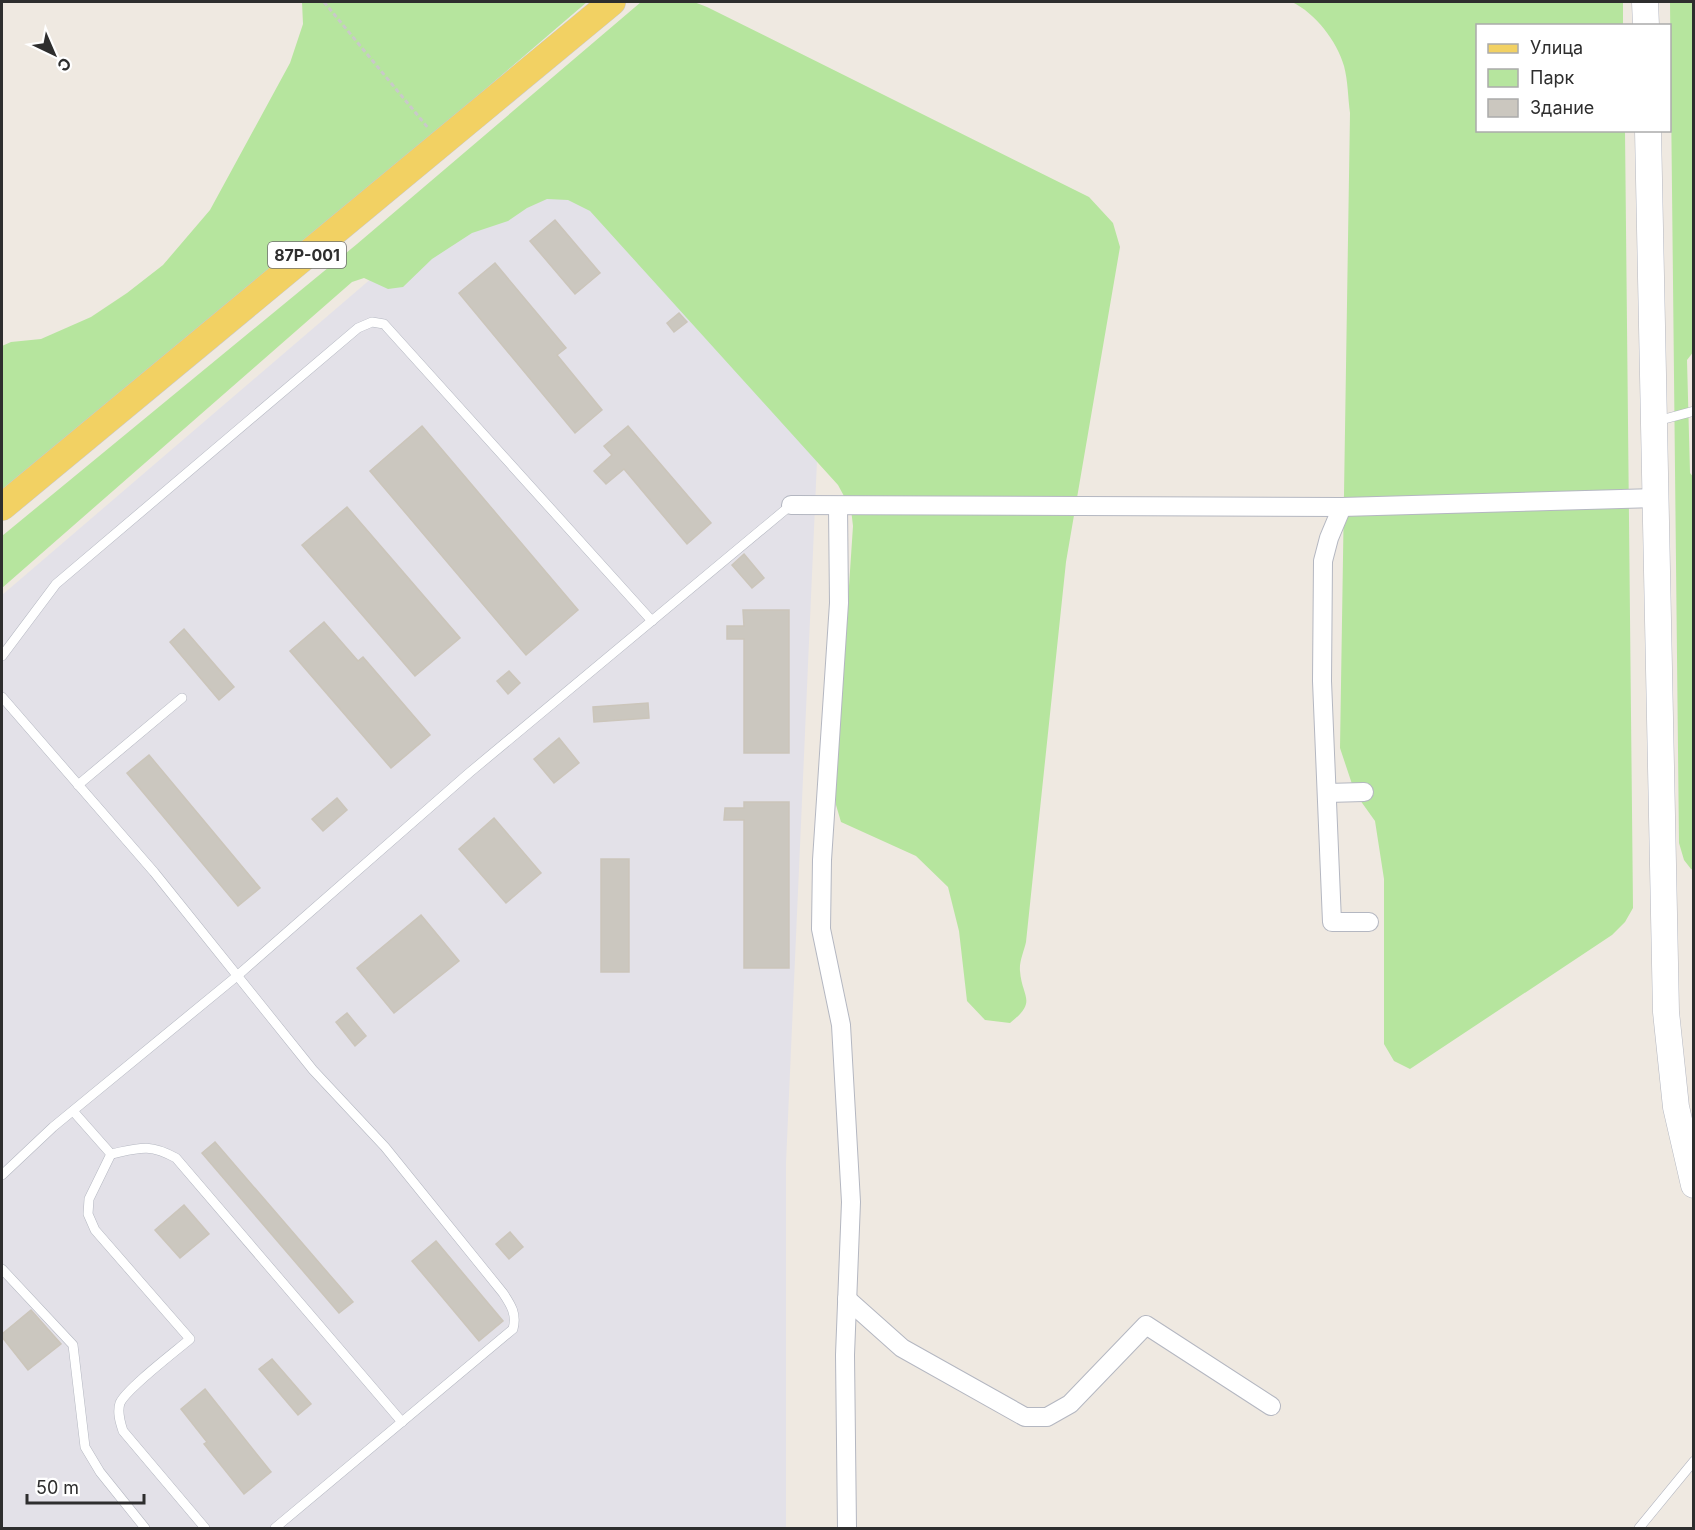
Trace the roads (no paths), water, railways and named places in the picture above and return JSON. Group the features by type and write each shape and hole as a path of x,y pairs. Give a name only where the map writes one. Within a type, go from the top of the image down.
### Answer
{"main road":[{"name":"87Р-001","path":"2,507 612,2"},
{"path":"1645,2 1646,24"},
{"path":"1648,132 1666,1012 1676,1107 1694,1185"}],"street":[{"path":"791,505 1342,507 1656,498"},
{"path":"838,506 839,603 822,860 821,929 842,1025 851,1202 845,1356 847,1528"},
{"path":"1342,507 1329,538 1323,561 1322,681 1332,922 1369,922"},
{"path":"1327,793 1364,792"},
{"path":"847,1299 902,1348 1025,1417 1047,1417 1070,1404 1146,1325 1271,1406"}],"lane":[{"path":"2,656 56,584 358,328 372,322 384,324 652,621"},
{"path":"1654,421 1694,411"},
{"path":"2,1175 73,1111 237,976 469,773 791,505"},
{"path":"2,696 154,872 313,1070 385,1147 503,1293 513,1309 516,1320 513,1329 275,1528"},
{"path":"78,785 182,698"},
{"path":"73,1111 111,1154"},
{"path":"111,1154 142,1147 160,1149 176,1158 402,1422"},
{"path":"111,1154 89,1199 88,1214 95,1230 190,1339 129,1391 120,1403 118,1416 123,1431 205,1528"},
{"path":"2,1269 73,1345 85,1447 100,1472 145,1528"},
{"path":"1639,1528 1694,1461"}]}
